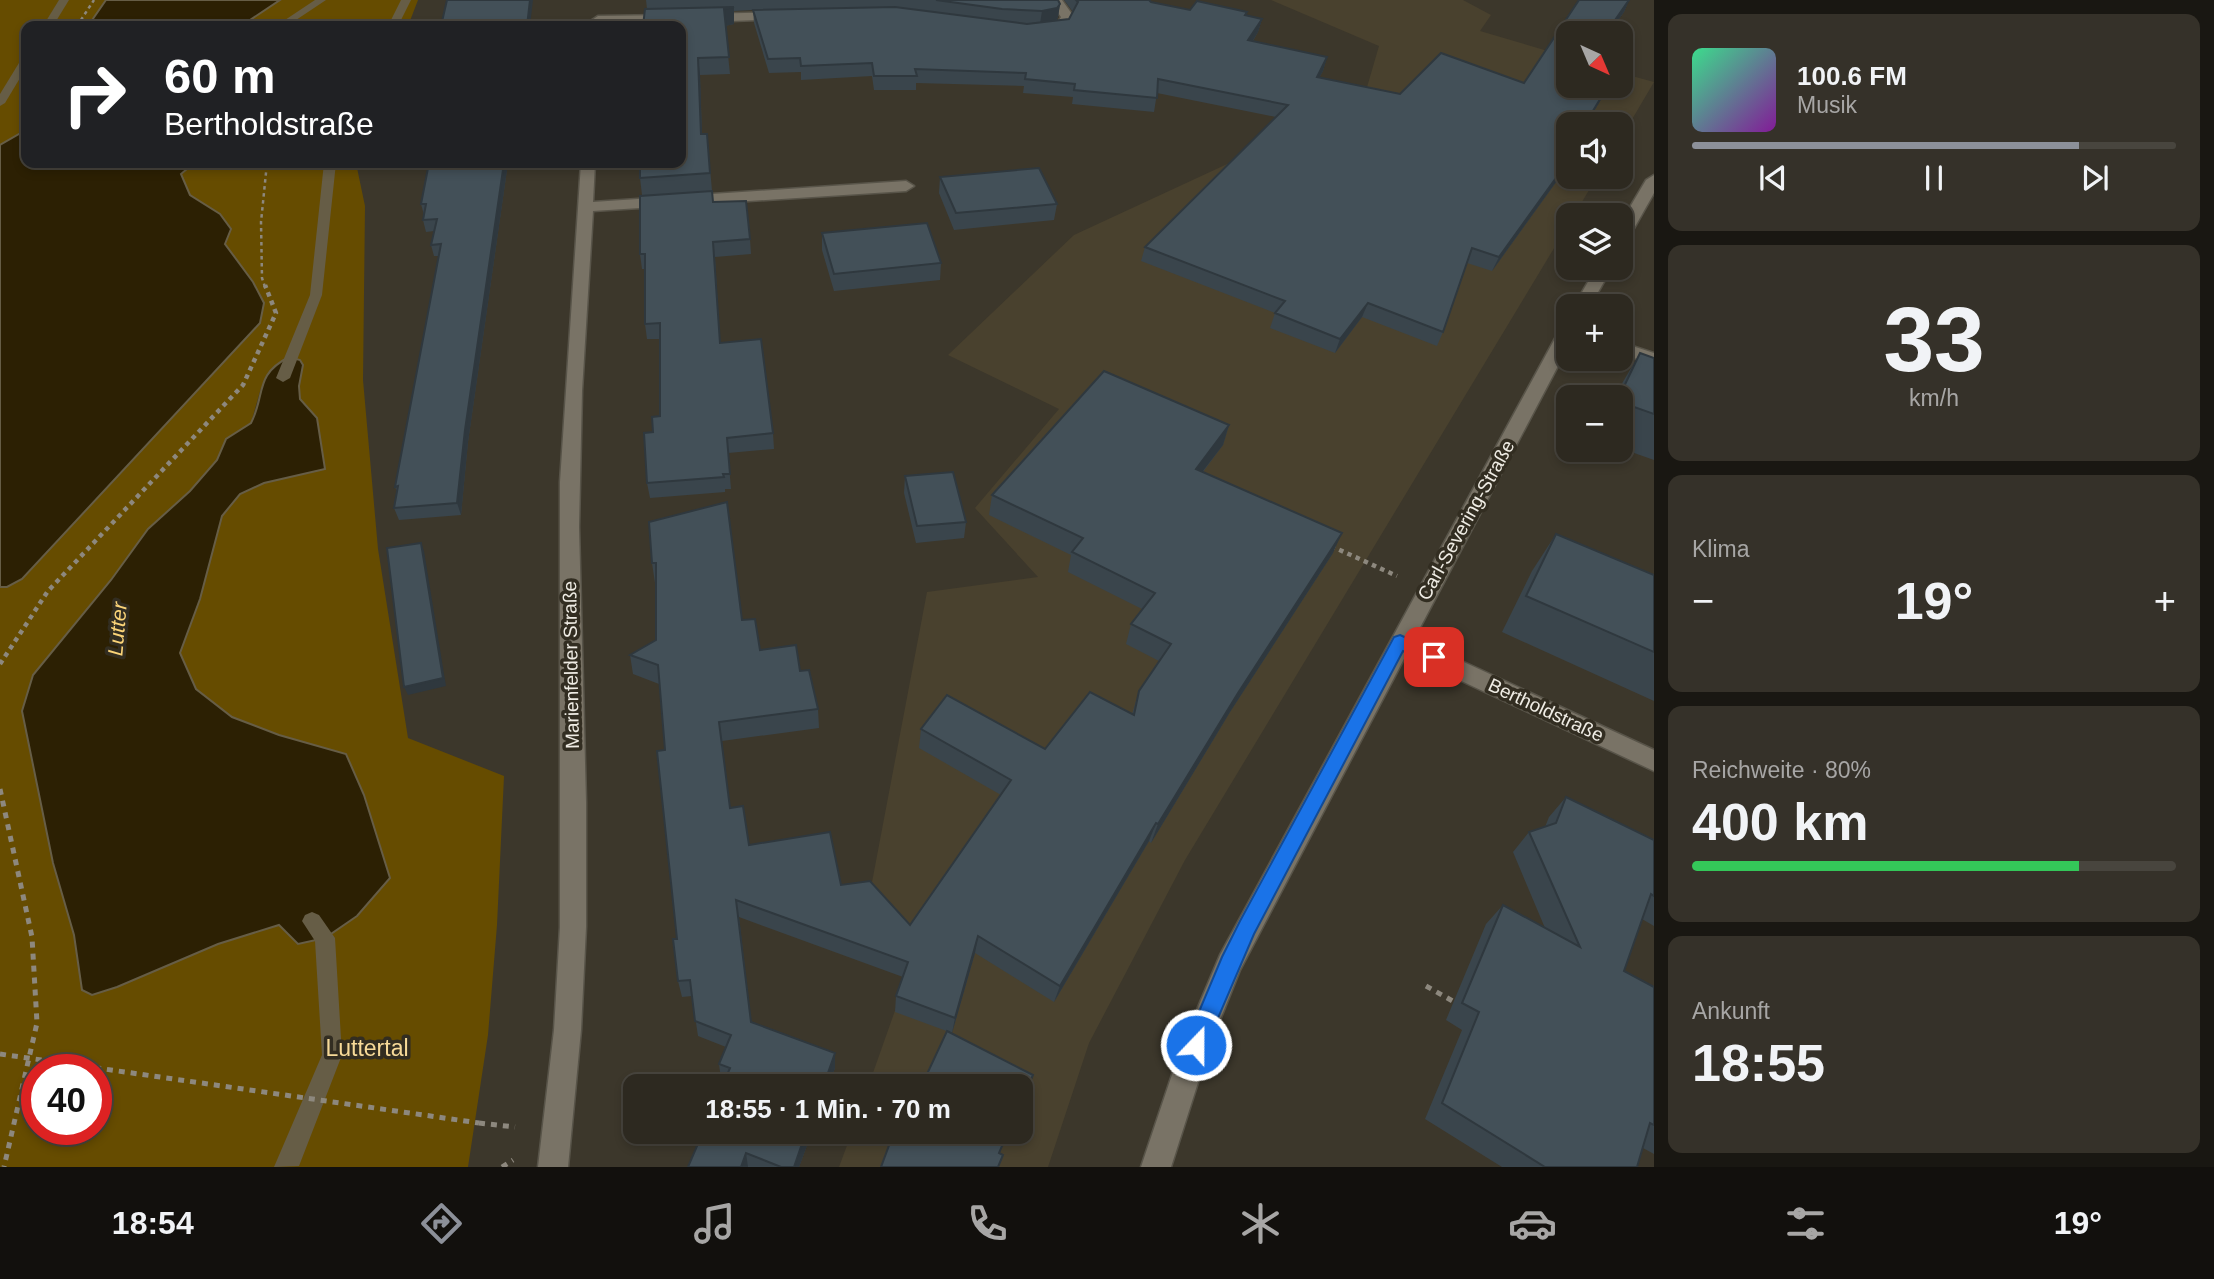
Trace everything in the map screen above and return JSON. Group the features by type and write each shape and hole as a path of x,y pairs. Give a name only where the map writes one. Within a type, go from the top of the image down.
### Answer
{"street":[{"path":"1028,32 1062,27 1068,17 1055,0"},
{"path":"598,19 801,16"},
{"name":"Marienfelder Straße","path":"553,1167 566,1053 573,941 569,528 575,360 589,168"},
{"path":"1633,216 1654,180"},
{"path":"585,207 906,186"},
{"path":"1633,351 1654,359"},
{"name":"Carl-Severing-Straße","path":"1156,1167 1196,1045 1229,964 1556,353"},
{"name":"Bertholdstraße","path":"1400,642 1654,761"}],"path":[{"path":"81,21 94,0"},
{"path":"0,664 48,591 243,385 276,313 262,278 261,222 266,168"},
{"path":"1323,542 1373,565"},
{"path":"0,789 32,937 37,1023 4,1167"},
{"path":"1426,986 1462,1007"},
{"path":"0,1054 479,1123"}],"shaded area":[{"path":"1271,0 1463,0 1491,15 1480,31 1556,53 1556,98 1633,98 1633,76 1654,82 1633,118 1633,112 1556,112 1556,189 1590,189 1581,203 1556,203 1556,245 1185,860 1089,1043 1048,1167 839,1167 848,1144 1033,1144 1033,1074 873,1074 915,954 869,898 927,592 1038,577 975,508 1059,409 948,355 1074,235 1363,101 1379,46"}],"green space":[{"path":"0,0 106,0 91,21 21,21 21,133 0,145"},
{"path":"280,0 418,0 410,21 248,21"},
{"name":"Luttertal","path":"188,168 357,168 365,206 363,380 378,549 408,738 504,776 497,925 488,1035 468,1167 0,1167 0,587 7,587 22,579 260,323 264,303 253,282 224,244 220,214 189,195 181,174","holes":["303,366 299,386 300,399 317,418 325,469 264,483 240,494 222,516 200,599 180,652 196,689 232,717 279,735 280,925 218,944 92,995 82,990 74,935 53,863 22,711 33,675 111,580 148,529 190,491 217,460 226,439 251,423 261,388"]}],"water":[{"path":"106,0 280,0 248,21 91,21"},
{"path":"21,133 21,168 188,168 181,174 190,195 220,214 231,229 225,244 253,282 264,303 260,323 22,579 7,587 0,587 0,145"},
{"path":"289,357 300,360 303,365 299,386 300,399 317,418 325,469 264,483 240,494 222,516 200,599 180,653 196,689 232,717 279,735 346,754 364,795 390,878 357,916 325,938 298,944 279,925 218,944 92,995 82,990 74,935 53,863 22,711 33,675 111,580 148,529 190,491 217,460 226,439 251,423 262,386 270,371"}],"building":[{"path":"447,0 530,0 528,21 442,21"},
{"path":"936,0 1058,0 1060,4 1057,8 1042,11 1002,9"},
{"path":"1076,0 1149,0 1190,10 1197,1 1247,12 1245,15 1262,19 1248,40 1327,57 1317,77 1400,94 1441,53 1524,83 1556,35 1556,98 1601,98 1592,112 1556,112 1556,178 1499,257 1472,248 1443,332 1368,303 1340,339 1275,313 1285,301 1145,247 1288,105 1158,79 1157,98 1074,90 1075,84 1025,79 1026,73 915,69 917,76 874,76 872,63 801,66 800,58 768,59 753,10 895,7 1027,24 1069,19 1078,2"},
{"path":"1579,0 1629,0 1614,21 1565,21"},
{"path":"734,7 724,9 729,57 698,58 701,134 707,134 710,173 640,178 640,168 686,168 686,21 644,21 645,9"},
{"path":"428,168 503,168 457,503 394,508 398,486 395,487 441,244 431,245 437,219 423,220 426,204 421,204"},
{"path":"1039,168 1057,204 956,213 940,177"},
{"path":"712,191 713,202 746,201 750,239 713,242 720,343 761,339 773,433 727,438 730,474 723,474 724,477 647,483 644,433 653,432 652,417 660,416 660,323 645,324 645,254 640,254 640,196"},
{"path":"927,223 941,263 834,274 822,233"},
{"path":"1640,353 1654,358 1654,414 1633,407 1633,385 1625,385"},
{"path":"1104,371 1229,425 1196,469 1342,533 1238,693 1158,824 1156,823 1060,986 978,936 955,1018 896,996 908,962 736,900 751,1022 835,1053 828,1074 727,1074 730,1068 719,1064 731,1035 695,1021 690,980 678,981 673,939 677,939 657,751 665,750 658,665 630,655 656,640 656,563 652,563 649,522 727,502 742,620 755,619 760,650 796,645 800,671 809,670 818,709 719,722 730,808 743,806 749,845 830,832 841,885 870,881 910,925 1011,780 921,729 947,695 1045,749 1090,692 1134,715 1139,691 1171,644 1131,624 1155,593 1072,552 1083,538 992,495"},
{"path":"953,472 966,522 917,526 905,476"},
{"path":"1556,534 1654,575 1654,652 1526,596"},
{"path":"421,543 443,678 404,687 387,548"},
{"path":"1566,797 1654,840 1654,896 1651,894 1624,971 1654,987 1654,1125 1650,1123 1637,1167 1545,1167 1442,1103 1479,1012 1462,1003 1503,905 1580,947 1529,832 1556,823"},
{"path":"947,1031 1031,1074 927,1074"},
{"path":"698,1144 802,1144 794,1167 781,1167 746,1153 741,1167 688,1167"},
{"path":"890,1144 1003,1144 999,1153 1003,1155 998,1167 881,1167"}],"waterway":[{"name":"Lutter","path":"51,21 64,0"},
{"path":"289,21 321,0"},
{"name":"Lutter","path":"396,21 406,0"},
{"name":"Lutter","path":"0,103 21,68"},
{"name":"Lutter","path":"283,378 316,295 329,168"},
{"name":"Lutter","path":"285,1167 332,1055 325,938 312,921"}],"route":[{"path":"1196,1045 1229,964 1247,928 1400,642 1434,657"}]}
